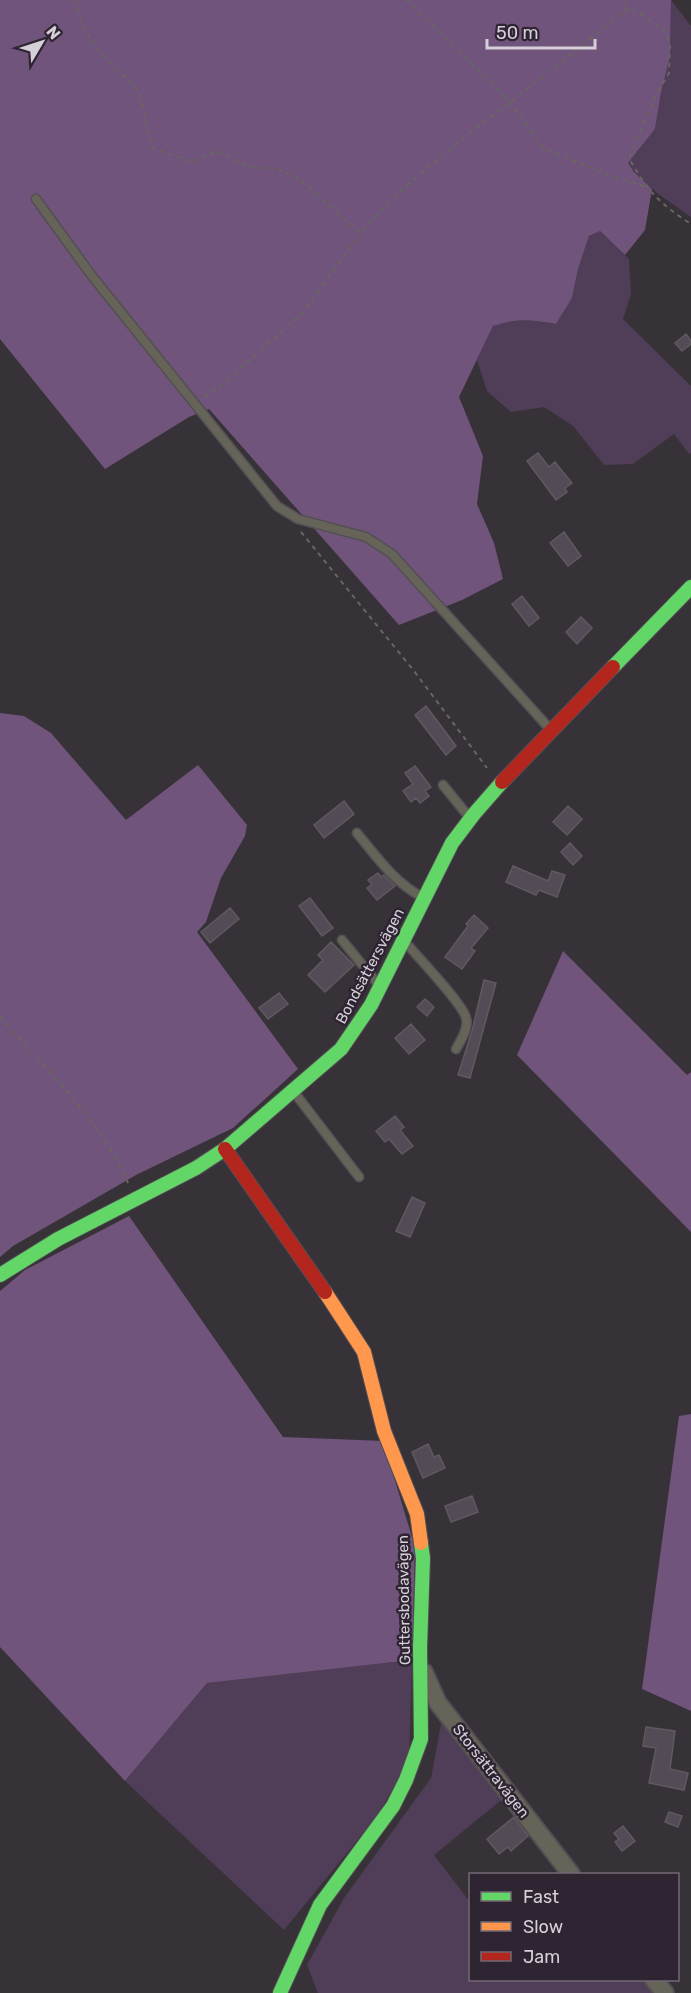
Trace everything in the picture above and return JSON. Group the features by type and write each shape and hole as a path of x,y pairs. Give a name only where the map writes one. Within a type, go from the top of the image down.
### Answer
{"street":[{"name":"Bondsättersvägen","path":"0,1275 14,1264 58,1239 196,1168 225,1149 294,1092 341,1049 381,987 454,838 470,817 551,729 691,587"},
{"name":"Guttersbodavägen","path":"225,1149 335,1306 364,1352 384,1431 417,1514 423,1558 421,1739 406,1780 387,1814 320,1905 280,1993"},
{"name":"Storsättravägen","path":"422,1663 426,1678 438,1702 569,1873"},
{"path":"655,1981 665,1993"}],"lane":[{"path":"36,199 92,276 277,506 284,512 327,528 366,537 392,554 551,729"},
{"path":"443,785 470,817"},
{"path":"357,833 393,874 411,891 425,898"},
{"path":"342,940 381,987"},
{"path":"404,940 460,1005 467,1019 464,1035 456,1049"},
{"path":"294,1092 359,1177"}],"path":[{"path":"74,0 82,24 92,41 140,94 152,148 192,162 209,153 221,151 250,166 274,169 296,178 316,192 361,233"},
{"path":"406,0 509,101 543,148 611,176 647,187"},
{"path":"623,0 628,8 648,18 664,30 670,45 669,74 656,95 629,158 647,187 664,206 691,224"},
{"path":"195,404 237,372 303,312 382,208 509,101 583,46 628,8"},
{"path":"284,512 414,671 499,785"},
{"path":"0,1017 67,1091 102,1137 122,1168 135,1200"}],"shaded area":[{"path":"0,0 671,0 670,56 655,129 628,163 652,189 645,230 625,255 600,231 589,236 578,269 572,298 556,324 524,320 493,326 459,397 483,456 477,504 494,543 503,579 462,600 399,625 209,409 189,417 105,469 0,339"},
{"path":"671,0 691,26 691,217 649,186 628,163 655,129 670,56"},
{"path":"600,231 629,259 631,294 623,319 691,386 691,453 689,454 674,434 633,464 604,465 573,426 544,407 511,412 487,391 477,360 493,326 524,320 556,324 572,298 578,269 589,236"},
{"path":"0,713 24,716 51,733 126,820 198,765 247,825 245,836 221,878 206,922 197,932 298,1069 233,1128 136,1175 13,1246 0,1257"},
{"path":"563,951 687,1075 691,1072 691,1232 517,1055"},
{"path":"129,1216 283,1437 383,1441 415,1547 412,1660 207,1683 125,1781 0,1647 0,1291 25,1270"},
{"path":"691,1414 691,1711 642,1689 679,1416"},
{"path":"412,1660 409,1760 378,1815 284,1930 125,1781 207,1683"},
{"path":"442,1719 505,1797 434,1855 469,1901 469,1981 647,1981 656,1993 318,1993 307,1965 344,1898 431,1778"}],"building":[{"path":"686,334 691,344 682,351 675,343"},
{"path":"538,453 549,467 555,462 572,483 565,488 567,492 556,500 527,461"},
{"path":"564,532 581,556 568,566 550,543"},
{"path":"522,596 539,618 529,626 512,604"},
{"path":"581,617 592,628 577,644 566,632"},
{"path":"426,706 456,746 446,755 415,715"},
{"path":"415,766 431,787 425,791 429,796 420,803 416,798 411,802 403,791 413,784 405,773"},
{"path":"344,801 354,814 324,838 314,825"},
{"path":"568,806 582,819 567,835 553,822"},
{"path":"570,843 582,856 573,865 561,852"},
{"path":"513,866 548,881 552,871 565,875 557,897 539,890 536,895 506,882"},
{"path":"378,873 381,877 384,875 395,886 377,900 367,888 372,884 368,880"},
{"path":"310,898 333,928 322,936 299,906"},
{"path":"230,908 239,919 210,943 201,932"},
{"path":"474,915 488,928 471,948 475,951 462,969 445,957"},
{"path":"331,942 354,965 325,992 308,975 323,960 318,955"},
{"path":"484,980 496,983 470,1078 458,1075 472,1031"},
{"path":"279,993 288,1004 268,1019 259,1008"},
{"path":"425,999 434,1007 427,1016 417,1007"},
{"path":"411,1024 425,1040 409,1054 395,1038"},
{"path":"395,1116 404,1127 400,1130 413,1146 402,1154 389,1139 385,1142 376,1131"},
{"path":"412,1197 425,1203 410,1237 396,1231"},
{"path":"428,1444 434,1457 439,1455 445,1468 423,1478 412,1452"},
{"path":"472,1496 478,1512 451,1522 445,1506"},
{"path":"646,1727 675,1731 670,1769 688,1773 684,1790 649,1783 656,1748 643,1746"},
{"path":"669,1812 682,1816 678,1827 665,1822"},
{"path":"514,1817 528,1836 511,1851 508,1847 499,1854 487,1839"},
{"path":"623,1826 635,1841 622,1851 615,1842 619,1839 614,1833"}],"traffic: fast":[{"path":"613,667 691,587"},
{"path":"0,1275 58,1239 196,1168 225,1149 341,1049 371,1005 452,843 502,782"},
{"path":"280,1993 320,1905 393,1806 406,1780 421,1739 420,1648 423,1558 421,1543"}],"traffic: slow":[{"path":"325,1292 364,1352 384,1431 417,1514 421,1543"}],"traffic: jam":[{"path":"502,782 613,667"},
{"path":"225,1149 325,1292"}]}
